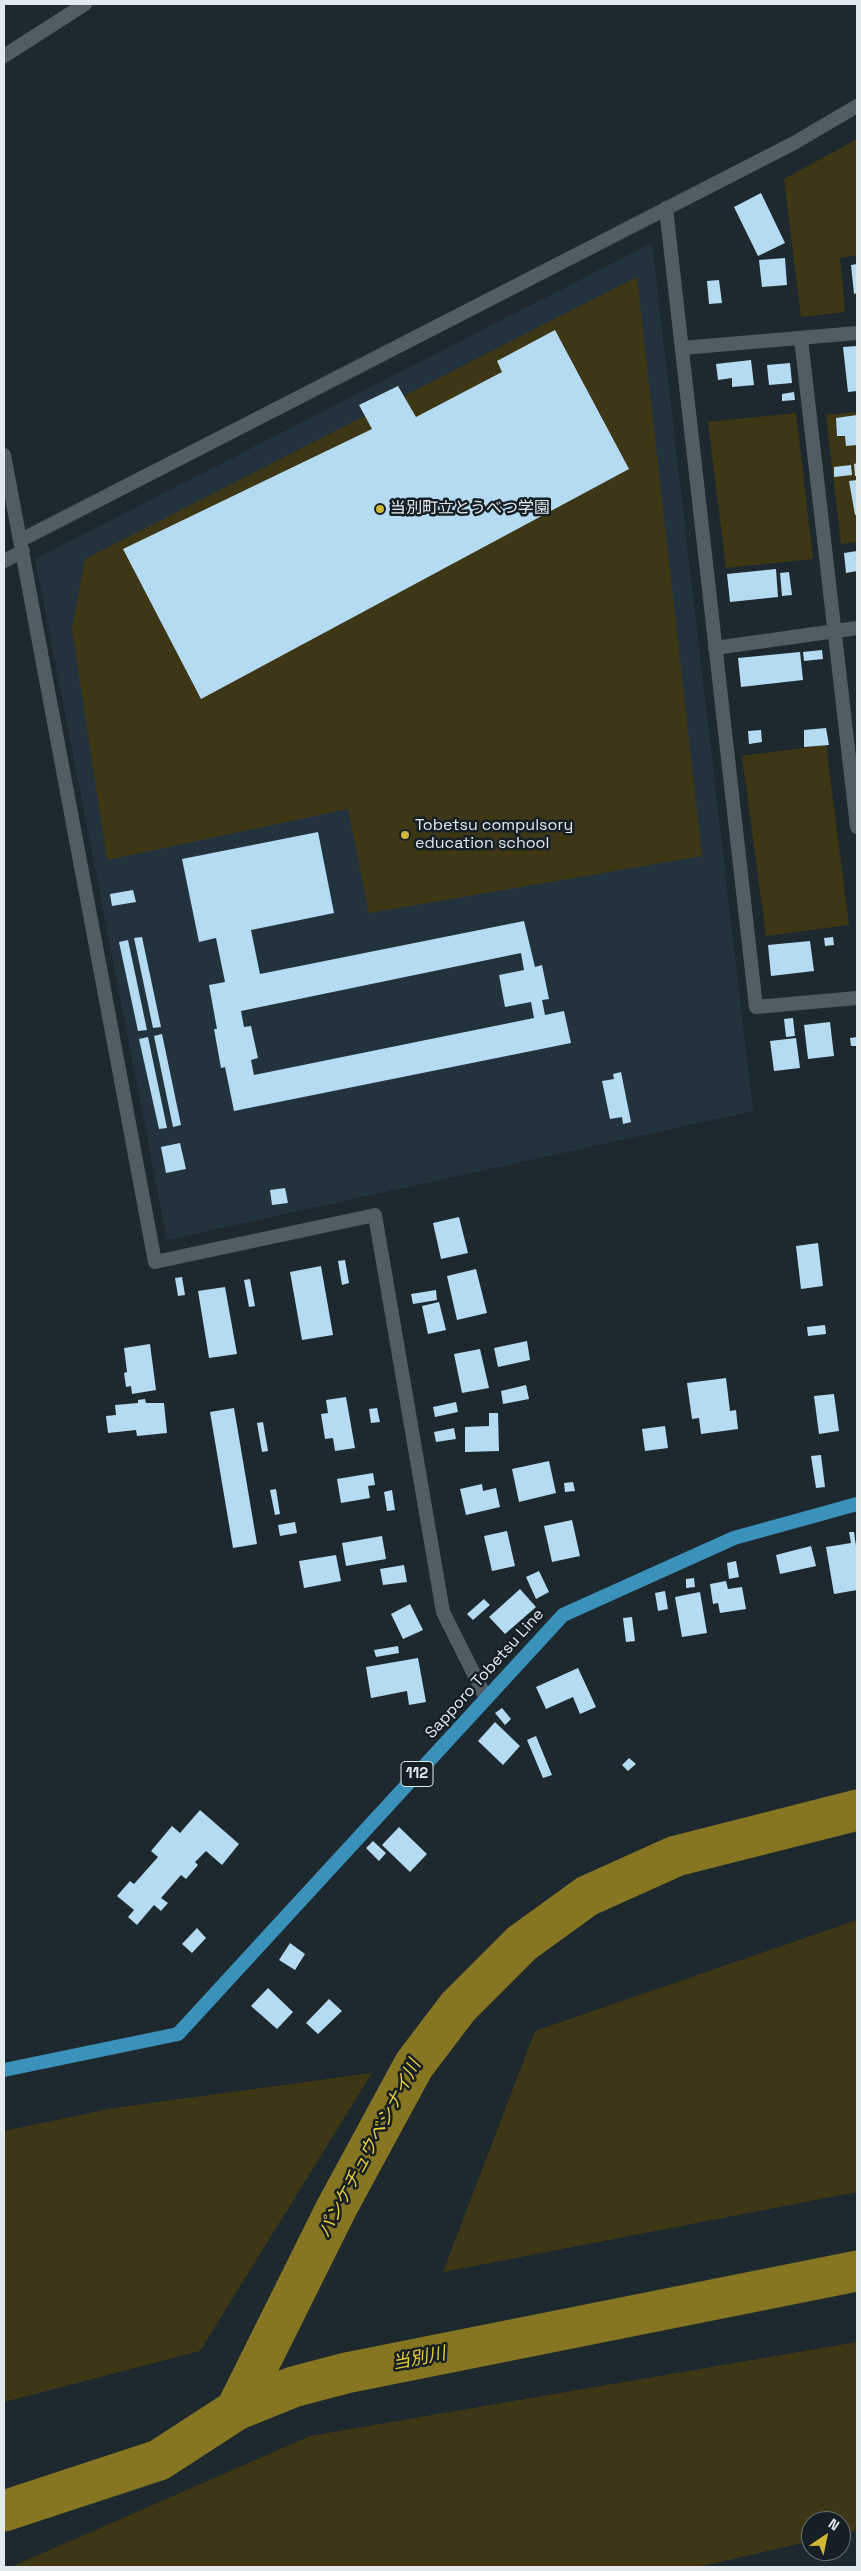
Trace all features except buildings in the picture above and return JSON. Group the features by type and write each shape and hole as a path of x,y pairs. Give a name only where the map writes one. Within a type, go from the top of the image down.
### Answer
{"main road":[{"name":"Sapporo Tobetsu Line","path":"4,2070 178,2034 563,1615 734,1538 857,1504"}],"street":[{"path":"4,56 85,4"},
{"path":"4,561 22,545 794,142 857,106"},
{"path":"666,208 756,1007 857,998"},
{"path":"682,348 857,334"},
{"path":"801,339 857,827"},
{"path":"4,455 155,1262 375,1215 443,1612 486,1698"},
{"path":"715,648 857,628"}],"shaded area":[{"path":"857,139 857,255 840,258 845,312 801,317 784,179"},
{"name":"Tobetsu compulsory education school","path":"652,243 753,1111 167,1240 35,559"},
{"path":"637,277 702,856 369,913 348,809 107,860 72,629 85,559"},
{"path":"857,412 857,542 841,544 826,415"},
{"path":"796,413 813,559 726,568 708,422"},
{"path":"826,745 849,925 766,936 742,756"},
{"path":"857,1920 857,2192 443,2272 535,2031"},
{"path":"372,2073 200,2351 4,2402 4,2131 114,2108"},
{"path":"857,2342 857,2530 851,2532 851,2511 801,2511 801,2543 698,2567 11,2567 310,2436"}],"waterway":[{"name":"パンケチュウベシナイ川","path":"236,2410 337,2207 414,2065 458,2007 522,1943 587,1896 676,1856 857,1810"},
{"name":"当別川","path":"4,2511 159,2460 236,2410 293,2387 346,2373 857,2271"}],"place":[{"name":"当別町立とうべつ学園","path":"380,509"},
{"name":"Tobetsu compulsory education school","path":"405,835"}]}
